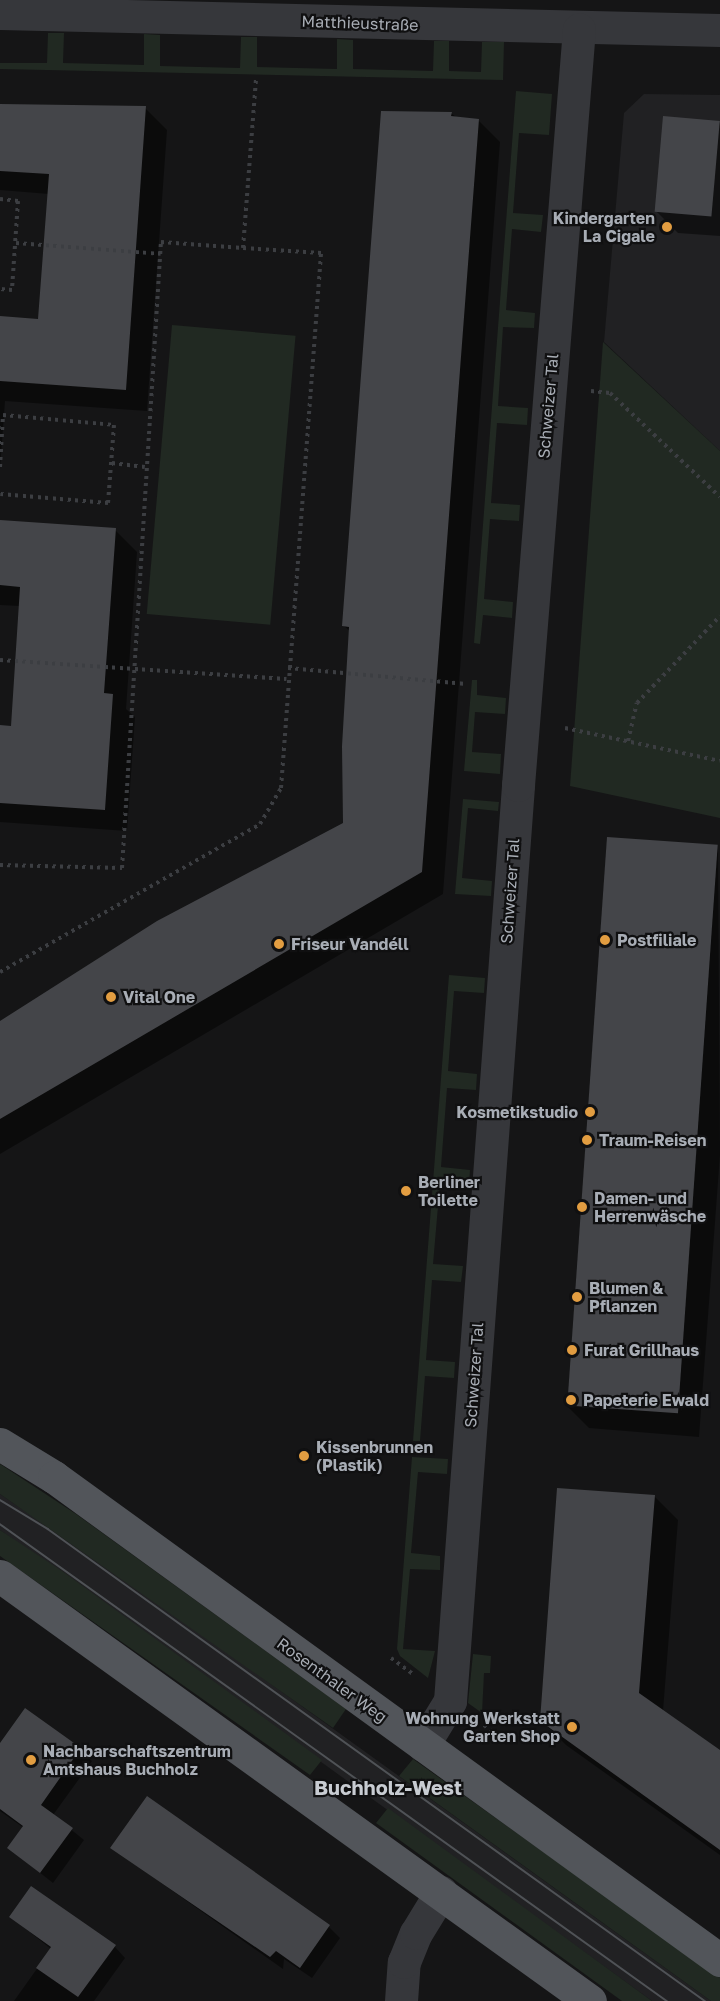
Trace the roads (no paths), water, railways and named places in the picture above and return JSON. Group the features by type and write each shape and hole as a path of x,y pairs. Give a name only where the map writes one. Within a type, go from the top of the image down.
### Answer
{"main road":[{"name":"Rosenthaler Weg","path":"0,1444 54,1477 720,1960"},
{"path":"0,1576 590,2001"}],"street":[{"name":"Matthieustraße","path":"0,13 579,29 720,30"},
{"name":"Schweizer Tal","path":"423,1745 450,1701 518,785 579,29"},
{"path":"401,2001 404,1962 416,1933 441,1892"}],"tram line":[{"path":"0,1500 48,1529 705,2001"},
{"path":"0,1524 667,2001"}],"place":[{"name":"Kindergarten La Cigale","path":"667,227"},
{"name":"Postfiliale","path":"605,940"},
{"name":"Friseur Vandéll","path":"279,944"},
{"name":"Vital One","path":"111,997"},
{"name":"Kosmetikstudio","path":"590,1112"},
{"name":"Traum-Reisen","path":"587,1140"},
{"name":"Berliner Toilette","path":"406,1191"},
{"name":"Damen- und Herrenwäsche","path":"582,1207"},
{"name":"Blumen & Pflanzen","path":"577,1297"},
{"name":"Furat Grillhaus","path":"572,1350"},
{"name":"Papeterie Ewald","path":"571,1400"},
{"name":"Kissenbrunnen (Plastik)","path":"304,1456"},
{"name":"Wohnung Werkstatt Garten Shop","path":"572,1727"},
{"name":"Nachbarschaftszentrum Amtshaus Buchholz","path":"31,1760"}],"district":[{"name":"Buchholz-West","path":"388,1787"}]}
